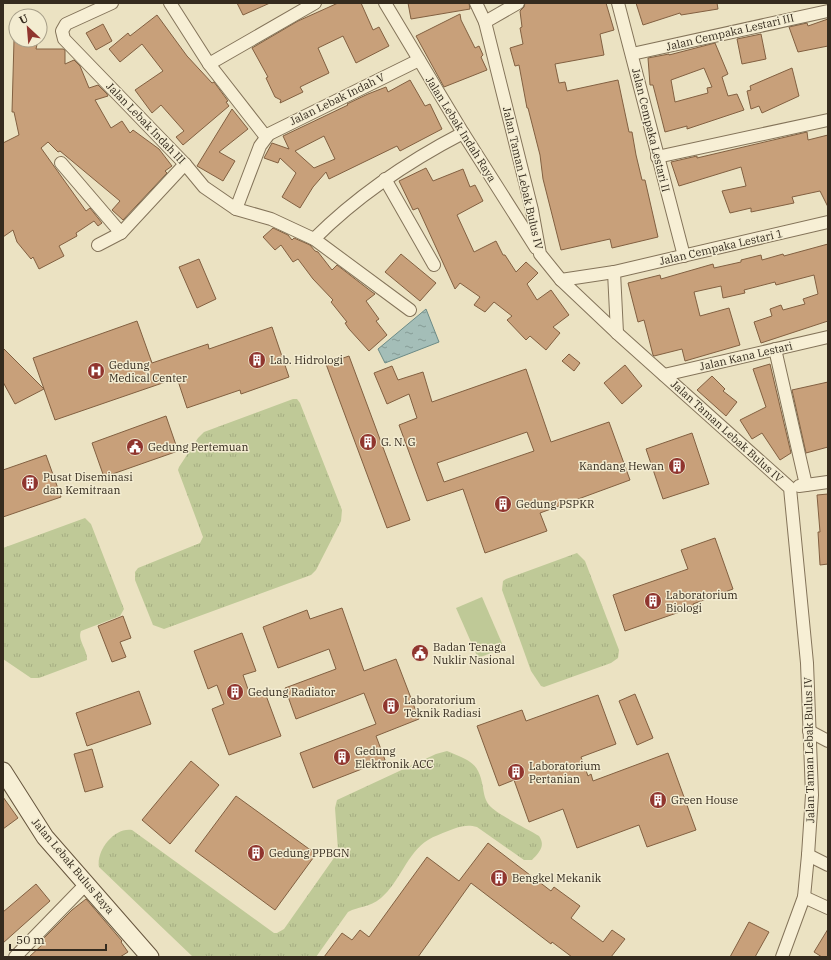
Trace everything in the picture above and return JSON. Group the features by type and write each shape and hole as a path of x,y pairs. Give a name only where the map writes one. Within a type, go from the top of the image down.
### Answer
{"main road":[{"name":"Jalan Lebak Bulus Raya","path":"6,782 45,837 150,957"}],"street":[{"name":"Jalan Lebak Indah III","path":"112,3 66,24 62,31 64,39 185,164 204,187 236,209 271,219 314,239 410,310"},
{"path":"170,3 209,64 263,141 236,209"},
{"path":"209,64 315,3"},
{"name":"Jalan Lebak Indah Raya","path":"385,3 463,133 540,254"},
{"name":"Jalan Taman Lebak Bulus IV","path":"476,3 485,22 532,210 540,254 561,280 616,333 790,488 807,663 812,795 804,897 782,957"},
{"path":"485,22 518,3"},
{"name":"Jalan Cempaka Lestari II","path":"618,3 684,256"},
{"name":"Jalan Cempaka Lestari III","path":"632,54 828,11"},
{"name":"Jalan Lebak Indah V","path":"263,141 272,131 419,60"},
{"path":"658,157 828,120"},
{"path":"314,239 347,209 385,179 463,133"},
{"path":"61,163 121,233"},
{"path":"98,245 121,233 185,164"},
{"path":"385,179 434,265"},
{"name":"Jalan Cempaka Lestari 1","path":"561,280 614,272 828,222"},
{"path":"614,272 616,333"},
{"name":"Jalan Kana Lestari","path":"664,375 828,337"},
{"path":"775,349 806,485"},
{"path":"790,488 828,482"},
{"path":"809,731 828,741"},
{"path":"808,855 828,865"},
{"path":"15,957 87,884"},
{"path":"804,897 828,908"}],"green space":[{"path":"293,399 297,399 300,403 342,510 341,521 316,570 311,575 164,629 153,625 135,580 135,572 138,568 200,543 203,537 178,470 179,467 198,438 204,432"},
{"path":"85,518 91,524 124,609 120,616 81,631 80,638 87,656 87,660 39,678 31,678 3,659 3,548"},
{"path":"577,553 585,561 619,650 618,658 611,663 544,687 541,686 531,671 502,590 503,581"},
{"path":"482,597 504,648 478,658 456,608"},
{"path":"447,751 462,757 476,768 481,779 484,795 489,805 505,817 539,836 542,843 541,849 532,860 524,860 477,827 473,826 459,827 433,837 414,852 388,891 381,898 372,904 348,912 316,957 193,957 99,867 100,854 108,841 119,832 132,830 274,933 277,933 284,929 336,855 338,850 335,808 337,800 436,754"}],"water":[{"path":"426,309 439,342 385,363 378,349"}],"building":[{"path":"237,3 270,3 243,15"},
{"path":"338,3 361,3 373,30 379,27 389,46 356,63 343,36 318,48 329,73 300,87 303,92 280,103 281,100 275,97 266,78 268,77 252,48 298,21"},
{"path":"408,3 469,3 470,9 411,19"},
{"path":"525,3 606,3 614,30 600,34 604,55 555,64 559,83 565,82 567,91 618,80 629,132 632,132 642,180 645,180 658,237 612,248 610,239 561,250 543,179 540,155 527,108 519,65 515,66 510,48 523,44 520,28 522,27 520,11 524,7"},
{"path":"636,3 717,3 718,9 681,15 680,13 643,25"},
{"path":"460,14 461,20 475,48 479,46 483,55 481,57 487,70 444,87 416,36"},
{"path":"157,15 187,56 212,83 214,82 228,101 226,102 229,106 183,145 176,137 184,131 161,105 152,113 135,90 163,71 142,44 120,62 109,49 128,33 130,36"},
{"path":"828,19 828,46 798,52 789,27 807,23 808,26"},
{"path":"103,24 112,41 96,50 86,33"},
{"path":"761,34 766,59 742,64 737,39"},
{"path":"715,43 728,74 722,77 728,96 737,94 744,110 687,129 687,126 665,132 653,85 650,85 648,58 669,55","holes":["704,68 712,87 707,88 708,93 675,102 671,80"]},
{"path":"14,48 63,49 65,50 65,64 74,60 80,66 89,88 98,85 107,94 108,96 95,100 111,128 122,121 130,133 133,130 159,149 172,166 165,171 167,173 123,220 112,210 120,201 60,151 58,152 48,142 41,148 86,211 90,208 102,223 98,226 94,221 76,233 77,236 59,246 64,256 39,269 33,257 31,259 17,242 13,230 3,237 3,143 19,135 14,112 12,112"},
{"path":"792,68 799,96 762,113 759,106 751,109 747,91 751,90 750,86"},
{"path":"410,80 425,106 430,104 442,129 400,151 397,146 329,179 326,172 313,187 300,208 282,197 296,173 280,158 278,163 264,158 272,143 289,149 283,136 368,94 386,87 388,92","holes":["324,136 335,159 314,168 295,151"]},
{"path":"232,109 248,129 219,152 235,161 223,181 197,166"},
{"path":"807,132 808,140 828,135 828,207 820,191 792,197 794,203 751,212 751,208 730,213 722,191 746,186 741,167 679,186 671,162 697,156 697,158"},
{"path":"426,168 433,181 463,169 470,187 475,185 483,201 457,215 474,252 496,241 503,255 505,255 516,272 526,262 538,273 527,284 537,300 551,290 569,315 553,327 560,333 546,350 530,336 526,340 507,320 512,316 494,302 485,312 474,305 480,297 460,283 455,289 418,208 413,210 399,181"},
{"path":"273,228 288,235 292,240 294,238 310,245 315,251 318,252 332,270 337,265 375,294 366,301 379,319 376,321 387,335 369,351 349,329 345,323 347,322 331,302 333,300 313,279 298,259 293,262 281,245 275,250 263,237"},
{"path":"828,244 828,321 761,343 754,322 772,316 770,309 781,305 783,310 805,304 803,299 818,294 814,275 776,285 775,282 744,290 745,293 723,298 721,286 694,292 700,316 729,308 740,345 685,361 682,349 653,355 644,320 638,322 628,283 660,275 661,279 713,264 714,268 741,262 741,260 761,255 762,260 783,254 784,256"},
{"path":"401,254 436,283 420,301 385,272"},
{"path":"199,259 216,299 197,308 179,267"},
{"path":"137,321 152,363 208,344 209,349 272,327 289,377 241,394 240,390 187,408 177,378 55,420 33,358"},
{"path":"3,348 44,389 15,404 3,382"},
{"path":"569,354 580,363 574,371 562,361"},
{"name":"G. N. G","path":"349,356 410,520 387,528 326,364"},
{"path":"770,364 791,453 780,460 762,433 752,439 740,420 766,407 753,369"},
{"path":"625,365 642,386 622,404 604,383"},
{"path":"392,366 398,380 423,372 432,402 526,369 551,442 609,422 630,480 540,513 547,531 485,553 463,489 427,501 399,425 417,418 409,394 387,404 374,373","holes":["527,432 534,451 444,482 437,463"]},
{"path":"712,376 725,389 723,391 737,402 726,416 697,390"},
{"path":"828,382 828,447 806,453 792,390"},
{"name":"Gedung Pertemuan","path":"166,416 178,451 104,477 92,443"},
{"name":"Kandang Hewan","path":"692,433 709,484 663,499 646,449"},
{"name":"Pusat Diseminasi dan Kemitraan","path":"46,455 61,497 3,517 3,470"},
{"path":"828,494 828,564 820,565 818,532 820,532 817,495"},
{"path":"715,538 733,589 693,604 694,607 625,631 613,595 688,569 681,550"},
{"path":"342,608 364,671 396,659 419,719 376,736 385,760 313,788 300,753 376,724 364,693 296,719 285,688 336,669 329,649 278,668 263,627 307,610 310,619"},
{"path":"123,616 131,638 120,642 126,657 112,662 98,626"},
{"name":"Gedung Radiator","path":"242,633 256,671 243,675 250,695 264,690 281,736 229,755 212,709 224,704 217,685 208,689 194,651"},
{"path":"139,691 151,724 87,746 76,713"},
{"path":"635,694 653,738 637,745 619,701"},
{"name":"Laboratorium Pertanian","path":"598,695 616,744 581,757 588,776 591,774 593,781 668,753 696,830 647,847 639,825 577,848 563,809 529,822 514,780 499,786 477,726 522,710 526,721"},
{"path":"92,749 103,787 85,792 74,754"},
{"path":"191,761 219,785 170,844 142,820"},
{"name":"Gedung PPBGN","path":"236,796 316,854 275,910 195,851"},
{"path":"3,797 18,818 3,829"},
{"path":"488,843 551,891 554,887 580,906 571,918 603,942 612,930 625,939 611,957 572,957 552,942 551,944 471,883 418,957 324,957 342,933 352,940 360,930 369,937 427,857 459,881"},
{"path":"36,884 50,901 3,943 3,912"},
{"path":"86,899 122,941 121,942 128,952 120,957 29,957 42,945 39,943 72,910"},
{"path":"749,922 769,932 755,957 730,957"},
{"path":"828,929 828,957 822,957 814,952"}],"place":[{"name":"Lab. Hidrologi","path":"257,360"},
{"name":"Gedung Medical Center","path":"96,371"},
{"name":"G. N. G","path":"368,442"},
{"name":"Gedung Pertemuan","path":"135,447"},
{"name":"Kandang Hewan","path":"677,466"},
{"name":"Pusat Diseminasi dan Kemitraan","path":"30,483"},
{"name":"Gedung PSPKR","path":"503,504"},
{"name":"Laboratorium Biologi","path":"653,601"},
{"name":"Badan Tenaga Nuklir Nasional","path":"420,653"},
{"name":"Gedung Radiator","path":"235,692"},
{"name":"Laboratorium Teknik Radiasi","path":"391,706"},
{"name":"Gedung Elektronik ACC","path":"342,757"},
{"name":"Laboratorium Pertanian","path":"516,772"},
{"name":"Green House","path":"658,800"},
{"name":"Gedung PPBGN","path":"256,853"},
{"name":"Bengkel Mekanik","path":"499,878"}]}
